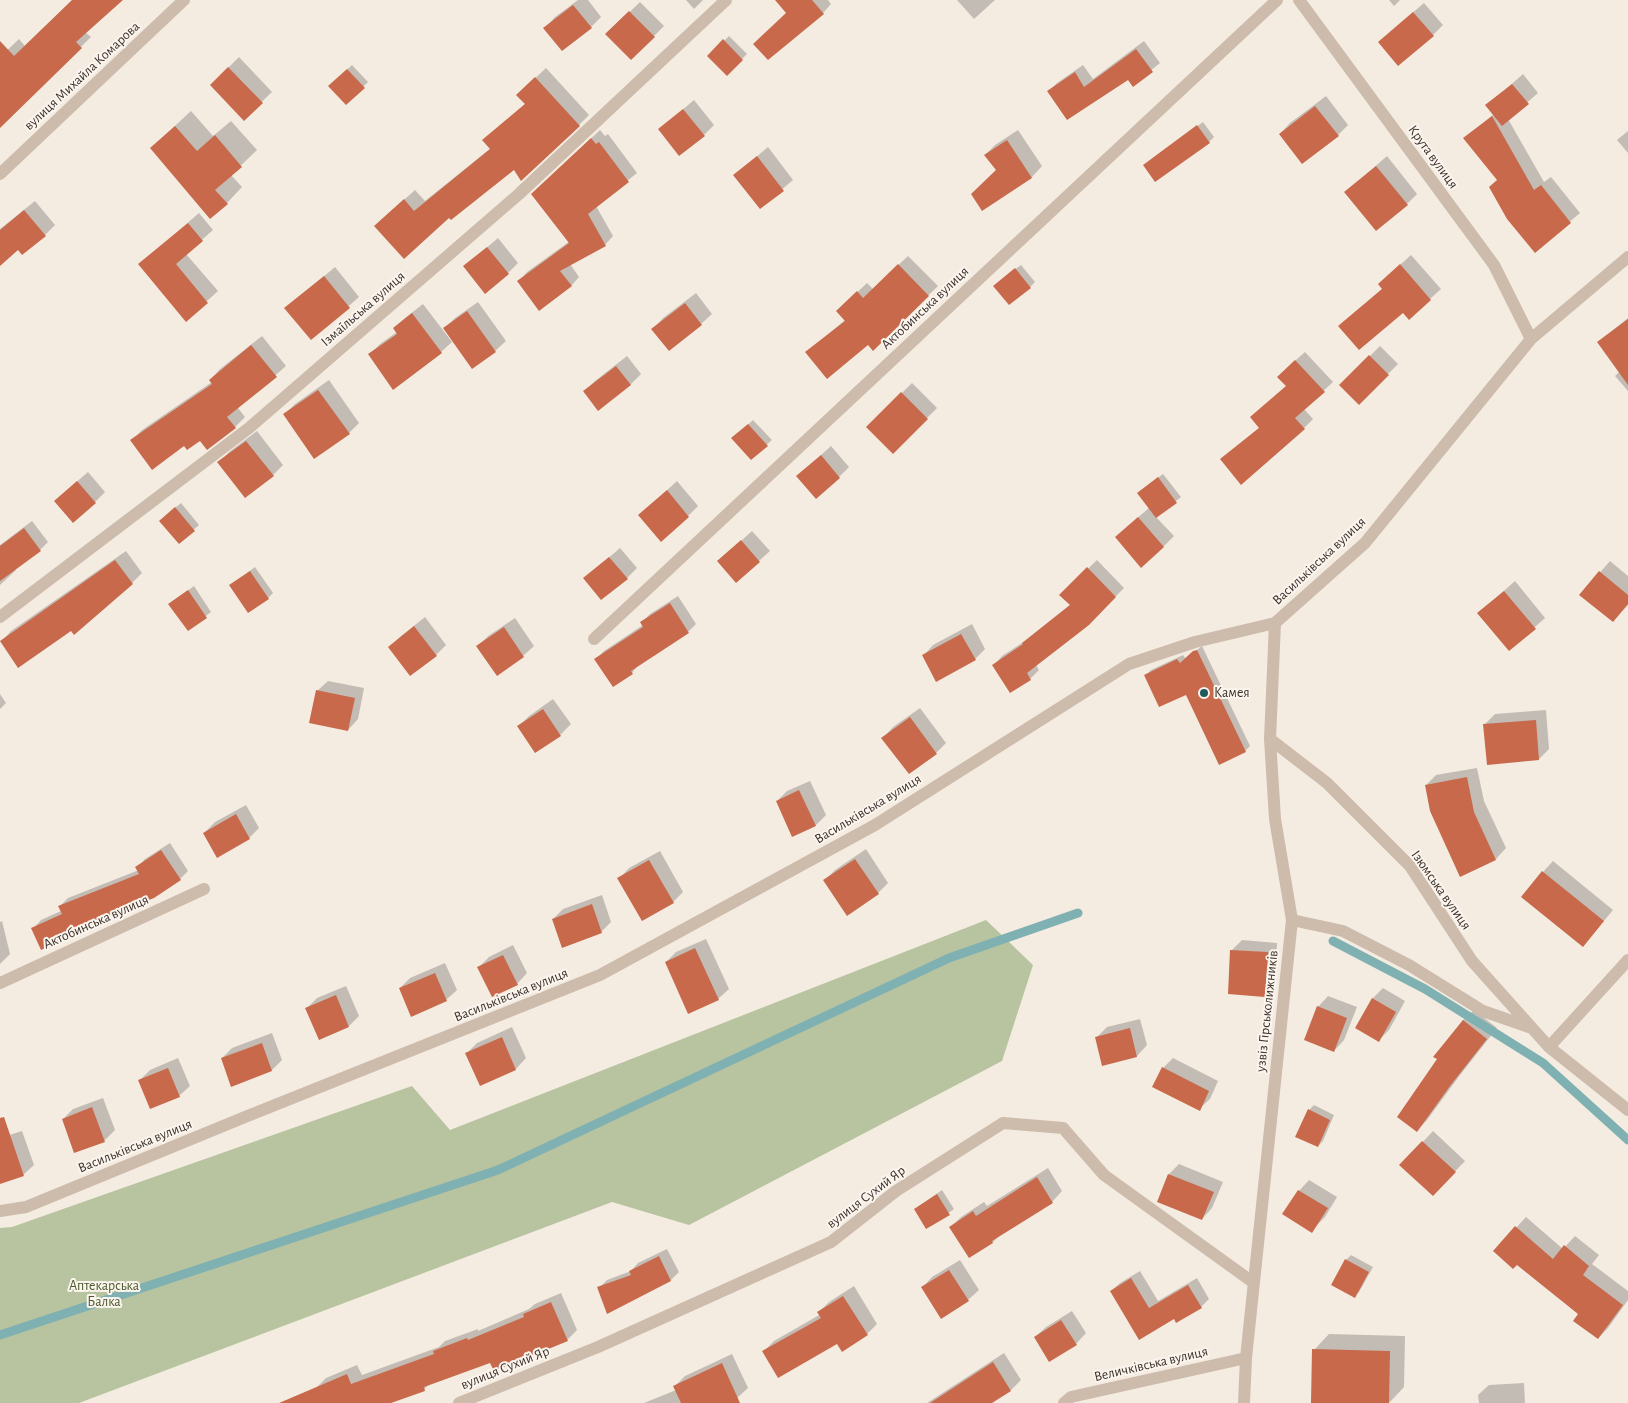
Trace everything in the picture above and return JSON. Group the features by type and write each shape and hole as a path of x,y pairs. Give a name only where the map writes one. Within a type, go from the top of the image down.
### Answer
{"street":[{"name":"вулиця Михайла Комарова","path":"0,174 184,0"},
{"name":"Ізмаїльська вулиця","path":"0,617 249,428 519,194 726,0"},
{"name":"Актобинська вулиця","path":"594,639 1277,0"},
{"name":"Крута вулиця","path":"1299,0 1494,265 1531,339"},
{"name":"Васильківська вулиця","path":"0,1211 26,1207 245,1117 600,976 875,825 1130,664 1194,642 1275,623 1365,543 1531,339 1628,257"},
{"name":"узвіз Гірськолижників","path":"1244,1403 1246,1358 1292,920 1275,819 1270,739 1275,623"},
{"name":"Ізюмська вулиця","path":"1270,739 1327,783 1410,866 1472,961 1549,1047 1628,1110"},
{"name":"Актобинська вулиця","path":"0,982 204,890"},
{"name":"Ізюмська вулиця","path":"1292,920 1343,931 1409,965 1484,1011 1532,1028"},
{"path":"1549,1047 1628,960"},
{"name":"вулиця Сухий Яр","path":"459,1403 598,1347 831,1242 896,1191 1003,1123 1063,1128 1104,1175 1254,1283"},
{"name":"Величківська вулиця","path":"1064,1403 1072,1397 1246,1358"}],"green space":[{"name":"Аптекарська Балка","path":"986,920 1033,965 1002,1061 689,1225 612,1202 79,1403 0,1403 0,1228 12,1227 412,1086 450,1130"}],"building":[{"path":"72,0 123,0 76,42 82,48 0,128 0,41 14,56"},
{"path":"775,0 812,0 824,14 768,60 753,44 786,13"},
{"path":"573,5 592,28 562,51 543,28"},
{"path":"629,11 655,37 631,60 605,34"},
{"path":"1413,12 1434,36 1398,66 1378,42"},
{"path":"723,39 743,60 727,76 707,56"},
{"path":"1136,49 1153,72 1133,87 1128,80 1067,120 1047,91 1075,72 1084,87"},
{"path":"228,67 263,103 244,121 210,85"},
{"path":"347,69 365,88 346,105 328,86"},
{"path":"535,77 580,126 521,181 514,170 451,220 449,218 404,259 374,226 404,199 414,211 490,149 482,140 525,104 516,95"},
{"path":"1512,84 1529,104 1502,126 1485,105"},
{"path":"1315,106 1339,136 1302,164 1279,134"},
{"path":"683,109 705,136 679,156 658,129"},
{"path":"1492,116 1534,190 1541,185 1571,223 1535,253 1507,219 1489,187 1497,180 1463,138"},
{"path":"1197,125 1210,143 1155,182 1143,165"},
{"path":"175,126 197,151 215,135 242,167 215,190 228,204 210,219 150,148"},
{"path":"591,138 596,144 599,142 629,182 588,214 606,246 560,271 572,286 539,311 517,281 569,243 531,194"},
{"path":"1007,140 1032,178 982,211 971,194 996,170 984,155"},
{"path":"757,156 784,191 760,209 733,175"},
{"path":"1376,166 1408,205 1376,231 1344,192"},
{"path":"24,210 46,236 22,255 18,250 0,266 0,230"},
{"path":"188,223 203,241 176,264 208,303 186,322 138,264"},
{"path":"487,247 509,274 485,294 463,266"},
{"path":"898,264 929,296 873,351 868,345 827,379 805,352 845,321 836,311 857,291 863,298"},
{"path":"1400,264 1431,300 1409,320 1403,313 1359,350 1338,326 1382,289 1378,284"},
{"path":"1015,268 1031,288 1009,305 993,286"},
{"path":"324,276 350,308 311,340 284,308"},
{"path":"685,303 702,325 669,351 651,329"},
{"path":"467,311 496,352 472,369 443,328"},
{"path":"412,313 442,353 393,390 368,354 397,334 393,328"},
{"path":"1628,319 1628,385 1597,342"},
{"path":"251,345 277,377 227,417 236,428 207,450 200,441 187,450 184,446 152,470 130,440 212,384 209,380"},
{"path":"1369,355 1389,375 1359,405 1339,385"},
{"path":"1295,360 1325,392 1295,418 1305,429 1241,485 1220,459 1259,428 1250,417 1286,386 1277,377"},
{"path":"616,366 631,385 598,411 583,391"},
{"path":"318,390 350,434 314,459 283,414"},
{"path":"901,392 928,419 893,454 866,427"},
{"path":"748,424 768,446 751,460 731,438"},
{"path":"246,441 274,476 245,498 217,462"},
{"path":"821,455 840,478 816,499 796,476"},
{"path":"1158,477 1177,503 1156,518 1137,493"},
{"path":"77,481 96,503 73,523 54,501"},
{"path":"667,490 689,517 661,542 638,515"},
{"path":"175,507 195,531 179,544 159,521"},
{"path":"1138,517 1164,547 1141,568 1115,537"},
{"path":"24,528 41,551 0,581 0,546"},
{"path":"741,540 760,562 736,583 717,561"},
{"path":"609,557 628,579 601,600 583,578"},
{"path":"115,560 133,584 74,635 71,631 18,668 0,641"},
{"path":"1087,567 1116,597 1089,625 1027,673 1031,680 1010,693 992,665 1023,644 1070,605 1059,595"},
{"path":"250,571 269,599 248,613 229,585"},
{"path":"1599,571 1628,595 1628,604 1613,622 1579,595"},
{"path":"188,590 207,618 188,631 168,604"},
{"path":"1504,591 1536,629 1509,651 1477,613"},
{"path":"670,603 689,633 631,671 633,674 613,687 594,659 643,627 640,622"},
{"path":"414,626 437,656 410,676 388,647"},
{"path":"504,627 524,657 497,676 476,646"},
{"path":"961,634 976,660 936,682 922,655"},
{"path":"1197,650 1246,752 1219,765 1186,695 1159,707 1144,675 1177,659 1180,663 1193,651"},
{"path":"316,690 355,698 348,731 309,723"},
{"path":"543,709 561,736 535,753 517,726"},
{"path":"910,717 937,754 909,774 881,738"},
{"path":"1536,720 1539,760 1487,765 1483,724"},
{"path":"1467,777 1474,812 1496,860 1460,877 1430,811 1425,785"},
{"path":"799,790 816,826 792,837 776,801"},
{"path":"236,814 250,839 217,858 203,833"},
{"path":"161,850 181,880 154,898 89,923 90,927 41,950 31,928 62,914 58,906 139,874 135,867"},
{"path":"855,859 879,894 847,916 823,880"},
{"path":"649,860 674,903 642,921 617,878"},
{"path":"1542,871 1604,921 1583,947 1521,897"},
{"path":"592,904 602,933 562,948 552,919"},
{"path":"695,948 719,1000 688,1014 665,962"},
{"path":"1230,950 1268,952 1265,997 1228,994"},
{"path":"503,955 518,985 492,997 477,967"},
{"path":"435,973 447,1001 411,1017 399,988"},
{"path":"336,995 349,1027 319,1040 305,1008"},
{"path":"1372,998 1396,1012 1379,1042 1355,1028"},
{"path":"1317,1006 1347,1018 1334,1052 1304,1040"},
{"path":"1463,1020 1487,1039 1417,1132 1397,1117 1437,1059 1433,1057"},
{"path":"1130,1028 1137,1057 1102,1066 1095,1037"},
{"path":"502,1037 516,1070 480,1086 465,1053"},
{"path":"262,1043 272,1071 231,1087 221,1058"},
{"path":"1162,1067 1209,1091 1200,1111 1152,1087"},
{"path":"168,1068 180,1097 150,1109 138,1080"},
{"path":"92,1107 105,1142 74,1153 62,1119"},
{"path":"1308,1109 1330,1120 1318,1147 1295,1137"},
{"path":"4,1117 24,1176 0,1184 0,1118"},
{"path":"1422,1141 1456,1172 1433,1196 1399,1165"},
{"path":"1168,1174 1214,1192 1202,1220 1157,1202"},
{"path":"1037,1177 1053,1203 992,1241 993,1243 969,1258 949,1227 973,1211 976,1216"},
{"path":"1298,1190 1328,1208 1312,1233 1282,1214"},
{"path":"937,1194 950,1215 926,1229 914,1209"},
{"path":"1515,1226 1553,1259 1564,1245 1589,1266 1583,1275 1623,1305 1598,1339 1573,1321 1578,1314 1517,1265 1513,1269 1493,1251"},
{"path":"659,1256 671,1281 607,1314 597,1287 631,1275 629,1271"},
{"path":"1345,1259 1369,1272 1355,1298 1331,1285"},
{"path":"949,1270 969,1301 941,1319 921,1287"},
{"path":"1131,1278 1149,1308 1188,1285 1202,1308 1176,1323 1174,1319 1139,1340 1110,1291"},
{"path":"843,1296 868,1335 842,1352 837,1344 778,1378 762,1351 821,1318 817,1312"},
{"path":"551,1302 568,1341 494,1371 490,1363 424,1387 425,1391 391,1403 279,1403 347,1374 351,1384 434,1354 433,1351 467,1338 468,1340 524,1317 523,1314"},
{"path":"1061,1320 1077,1345 1049,1362 1034,1337"},
{"path":"1312,1349 1390,1351 1389,1403 1311,1403"},
{"path":"993,1362 1011,1391 992,1403 930,1403"},
{"path":"722,1363 740,1403 681,1403 673,1386"}],"waterway":[{"path":"0,1335 498,1170 949,958 1078,913"},
{"path":"1333,941 1425,989 1543,1063 1628,1140"}],"place":[{"name":"Камея","path":"1204,693"}]}
